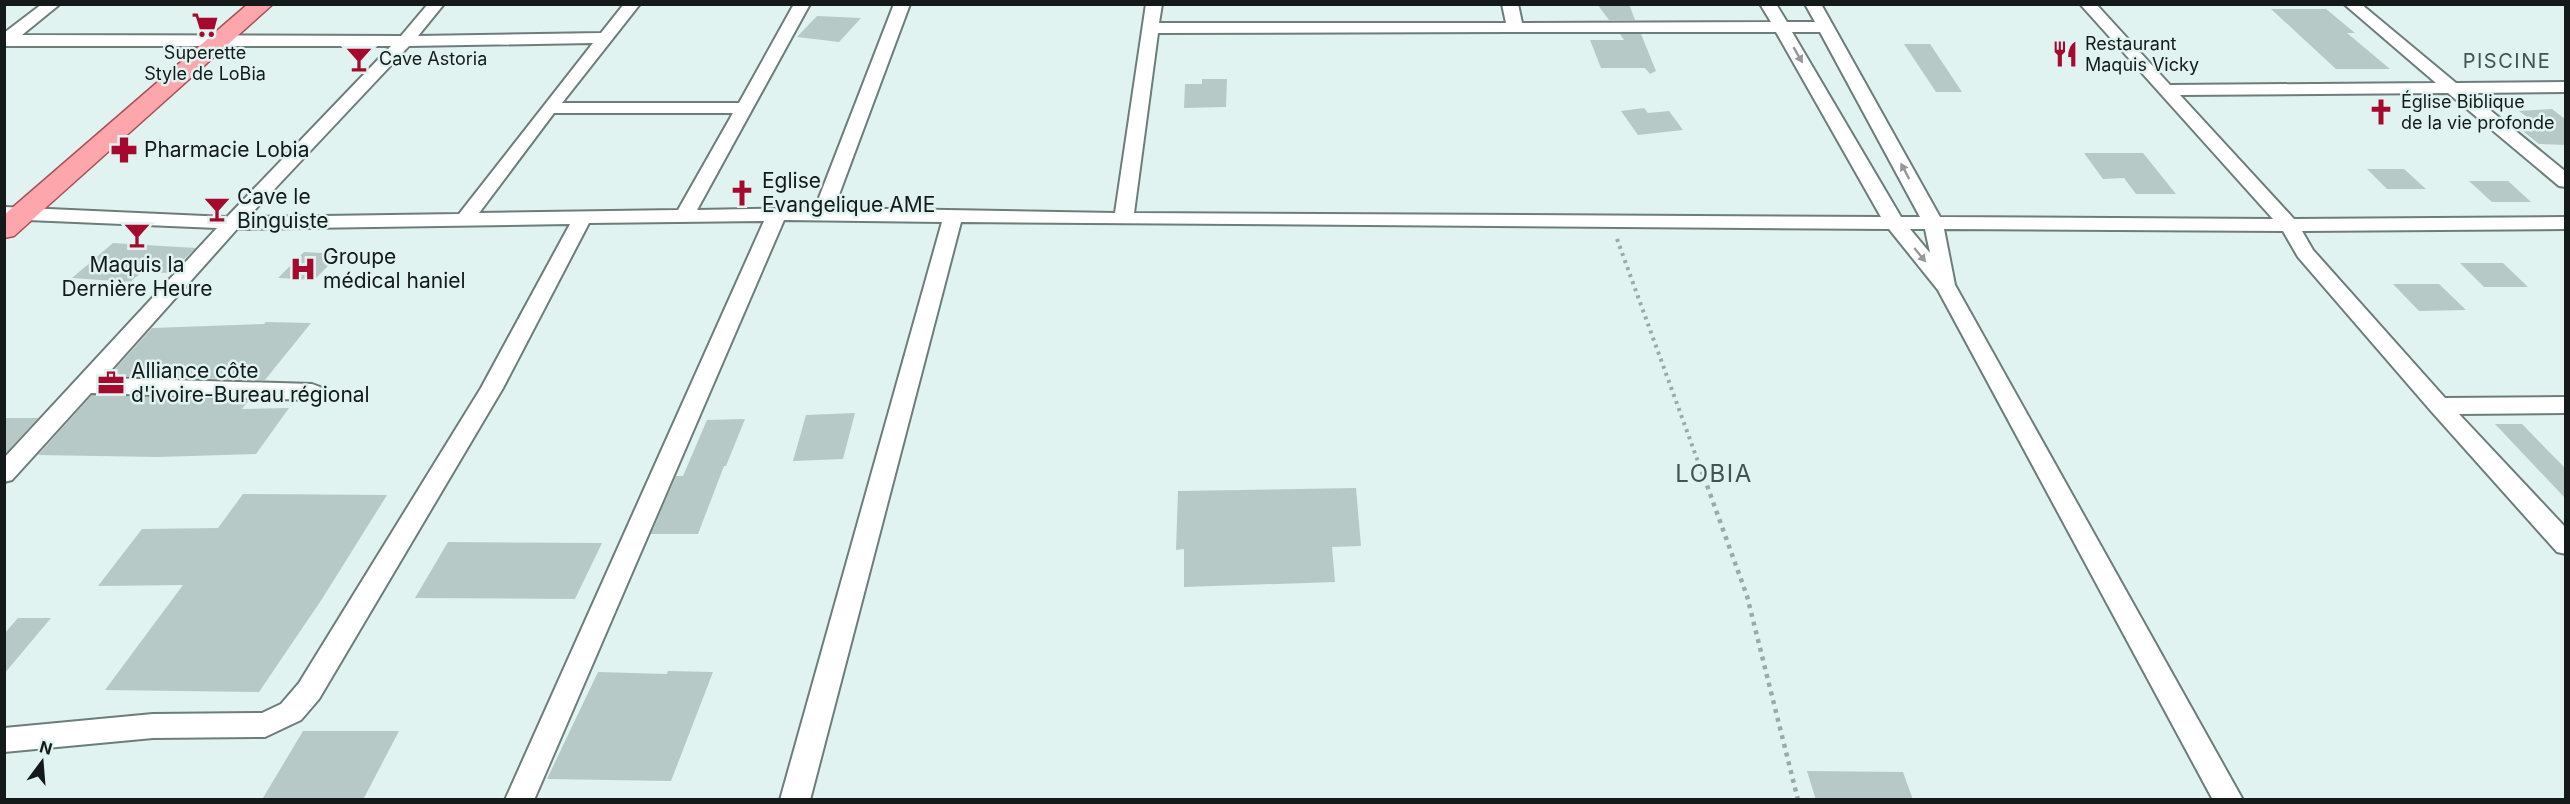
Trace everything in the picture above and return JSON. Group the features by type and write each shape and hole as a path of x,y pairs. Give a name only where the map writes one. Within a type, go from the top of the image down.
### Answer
{"main road":[{"path":"11,219 262,4"}],"street":[{"path":"5,41 53,4"},
{"path":"4,474 232,223 405,41 437,4"},
{"path":"464,220 549,108 633,4"},
{"path":"685,215 802,4"},
{"path":"822,214 902,4"},
{"path":"1124,219 1154,4"},
{"path":"1509,4 1516,29"},
{"path":"1768,4 1784,28 1894,222 1947,288 2229,800"},
{"path":"1813,4 1933,223 1947,288"},
{"path":"2087,4 2289,225 2305,253 2565,545"},
{"path":"2351,4 2565,182"},
{"path":"1150,28 1827,27"},
{"path":"5,41 219,42 606,38"},
{"path":"2166,90 2565,87"},
{"path":"549,108 743,108"},
{"path":"519,800 777,214"},
{"path":"11,219 232,223 822,214 1124,219 2289,225 2565,223"},
{"path":"795,800 953,216"},
{"path":"4,740 153,726 265,725 291,712 309,691 492,388 582,219"},
{"path":"84,385 312,392"},
{"path":"2439,406 2565,405"}],"path":[{"path":"1611,221 1747,596 1797,800"}],"building":[{"path":"1597,4 1629,4 1635,20 1609,20"},
{"path":"2271,9 2326,9 2355,33 2347,33 2390,69 2336,69"},
{"path":"817,16 861,18 839,42 797,37"},
{"path":"1620,34 1641,34 1656,71 1650,74 1645,68 1601,68 1590,40 1624,40"},
{"path":"1904,44 1930,44 1962,92 1936,92"},
{"path":"1202,79 1227,79 1226,107 1184,108 1185,84 1202,84"},
{"path":"1644,108 1648,113 1669,111 1683,130 1638,135 1621,111"},
{"path":"2552,109 2565,119 2565,145 2539,144 2515,125 2538,125 2519,111"},
{"path":"2084,153 2143,153 2176,194 2136,194 2124,178 2103,179"},
{"path":"2367,169 2404,169 2426,189 2387,189"},
{"path":"2469,181 2508,181 2531,202 2492,202"},
{"path":"113,243 196,248 169,273 142,272 130,282 72,278"},
{"path":"304,252 340,254 314,280 278,278"},
{"path":"2460,263 2503,263 2528,287 2484,287"},
{"path":"2393,284 2439,284 2466,310 2419,311"},
{"path":"266,322 311,323 265,380 109,376 152,328 264,324"},
{"path":"92,395 249,400 242,409 289,408 256,454 158,457 38,455"},
{"path":"855,413 843,459 793,461 806,415"},
{"path":"4,418 38,418 5,454 4,454"},
{"path":"745,419 698,534 651,534 676,476 683,476 707,420"},
{"path":"2495,424 2522,424 2565,468 2565,498"},
{"path":"1356,488 1361,546 1332,547 1335,582 1184,587 1184,549 1176,550 1178,491"},
{"path":"243,494 387,495 322,599 259,692 105,690 183,585 98,586 142,529 218,528"},
{"path":"448,542 602,543 575,599 415,598"},
{"path":"18,618 51,618 4,674 4,634"},
{"path":"668,671 713,672 671,781 547,779 598,672 667,674"},
{"path":"303,731 399,731 364,798 263,798"},
{"path":"1807,771 1903,772 1913,800 1816,800"}],"place":[{"name":"Superette Style de LoBia","path":"205,25"},
{"name":"Restaurant Maquis Vicky","path":"2065,54"},
{"name":"Cave Astoria","path":"359,59"},
{"name":"Église Biblique de la vie profonde","path":"2381,112"},
{"name":"Pharmacie Lobia","path":"124,150"},
{"name":"Eglise Evangelique AME","path":"742,193"},
{"name":"Cave le Binguiste","path":"217,209"},
{"name":"Maquis la Dernière Heure","path":"137,235"},
{"name":"Groupe médical haniel","path":"303,269"},
{"name":"Alliance côte d'ivoire-Bureau régional","path":"111,383"}],"district":[{"name":"PISCINE","path":"2507,61"},
{"name":"LOBIA","path":"1714,474"}]}
